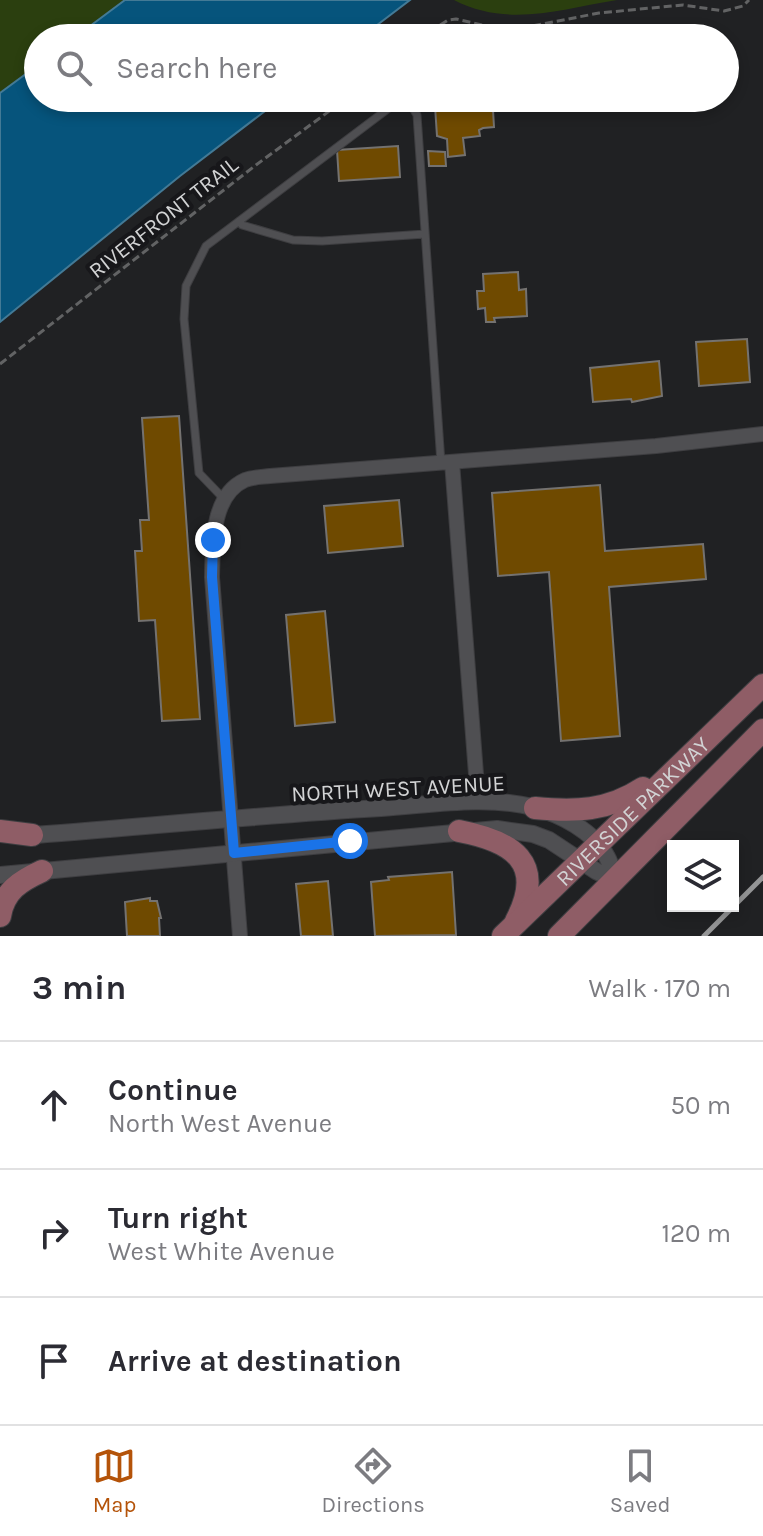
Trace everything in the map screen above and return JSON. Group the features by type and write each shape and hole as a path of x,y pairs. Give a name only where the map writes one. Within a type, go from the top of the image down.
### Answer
{"main road":[{"name":"RIVERSIDE PARKWAY","path":"508,932 763,685"},
{"name":"RIVERSIDE PARKWAY","path":"559,936 763,730"},
{"path":"535,808 580,811 605,807 630,797 678,766"},
{"path":"0,831 32,835"},
{"path":"459,831 499,841 518,856 523,865 526,897 508,932"},
{"path":"0,916 13,888 42,871"}],"street":[{"path":"240,936 212,577 213,540 225,500 244,481 763,434"},
{"path":"447,463 476,774"},
{"name":"NORTH WEST AVENUE","path":"0,838 345,810 471,802 514,804 535,808 573,824 598,844 607,857 615,880"},
{"name":"NORTH WEST AVENUE","path":"0,875 497,829 533,834 615,880"}],"lane":[{"path":"225,500 199,473 184,319 186,286 194,265 206,246 384,112"},
{"path":"415,112 447,463"},
{"path":"239,221 253,229 293,240 425,234"}],"path":[{"path":"543,24 599,13 683,5 724,11 743,6 749,0"},
{"path":"442,24 456,19 478,24"},
{"name":"RIVERFRONT TRAIL","path":"0,364 328,112"}],"green space":[{"path":"0,0 125,0 93,24 24,24 24,75 0,93"},
{"path":"454,0 617,0 515,15 494,13"}],"water":[{"path":"125,0 410,0 378,24 93,24"},
{"path":"24,75 24,112 264,112 0,322 0,93"}],"building":[{"path":"435,112 493,112 494,127 479,130 480,136 463,138 465,155 448,157 447,139 437,136"},
{"path":"398,146 400,177 339,181 337,150"},
{"path":"428,151 445,152 446,166 429,166"},
{"path":"518,272 519,290 526,289 527,316 494,318 495,322 486,322 485,308 478,309 477,291 484,291 483,274"},
{"path":"747,339 750,382 699,386 696,342"},
{"path":"659,361 662,396 632,402 631,399 593,402 590,368"},
{"path":"179,416 200,719 162,721 155,620 139,621 135,551 142,551 140,520 149,520 142,418"},
{"path":"600,485 605,551 703,544 706,579 609,587 620,736 561,741 549,572 498,576 492,493"},
{"path":"399,500 403,546 328,553 324,506"},
{"path":"325,611 335,722 295,726 286,615"},
{"path":"452,872 456,935 375,936 371,882 389,880 388,877"},
{"path":"328,881 333,936 301,936 296,884"},
{"path":"150,898 150,901 157,901 161,918 160,936 127,936 125,902"}],"railway":[{"path":"704,936 763,877"}],"route":[{"path":"213,540 212,577 234,853 350,841"}]}
